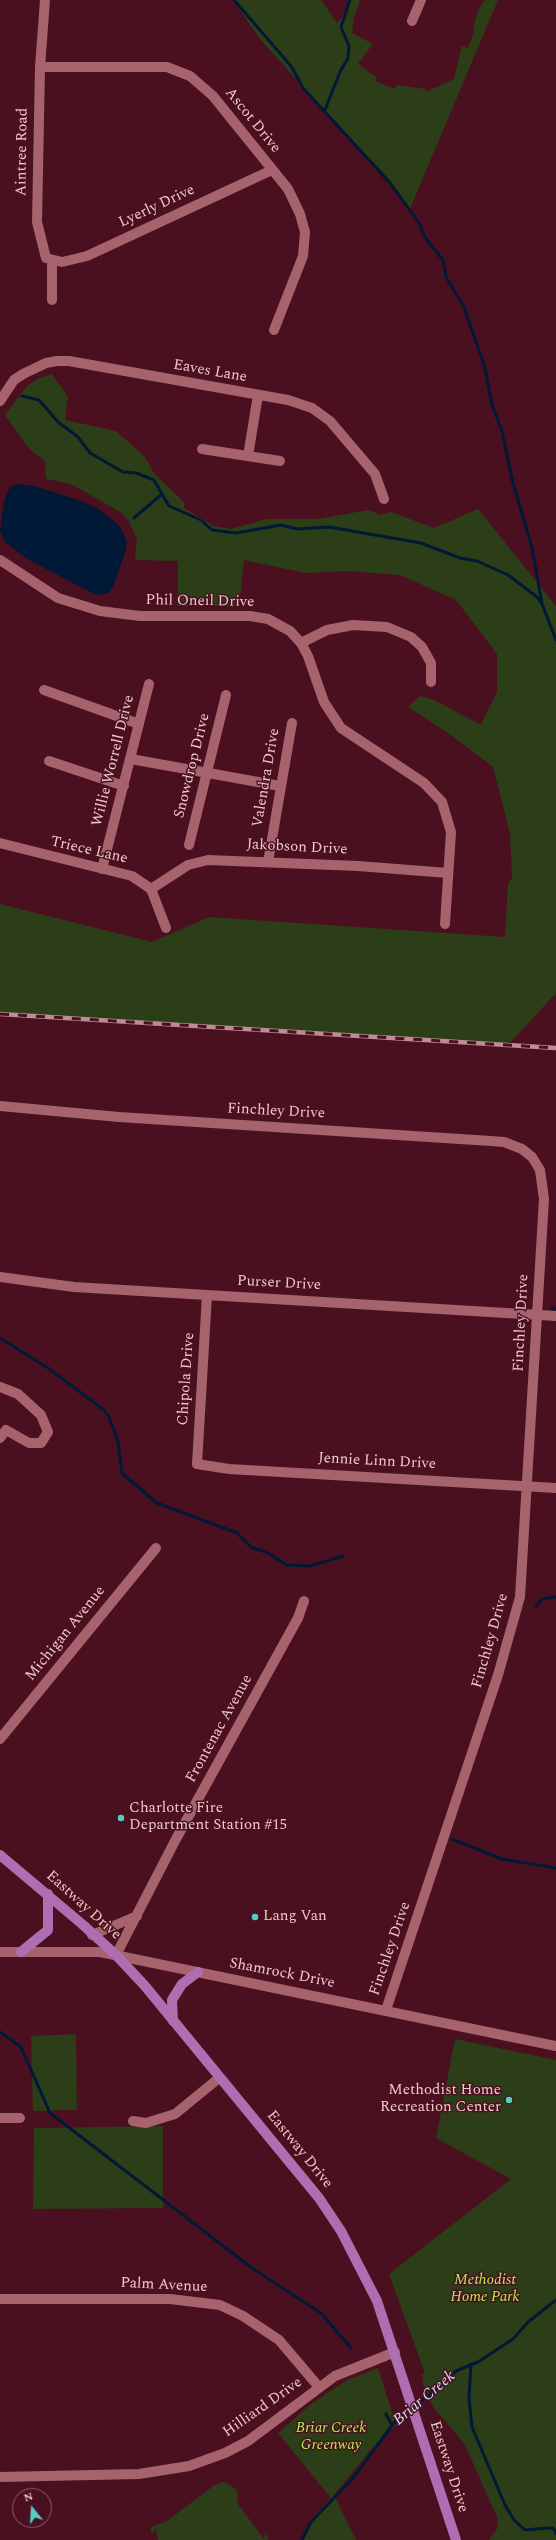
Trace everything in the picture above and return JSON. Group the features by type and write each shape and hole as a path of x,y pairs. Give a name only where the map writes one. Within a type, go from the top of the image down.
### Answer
{"main road":[{"name":"Eastway Drive","path":"0,1855 48,1894 116,1955 173,2021 319,2198 341,2231 377,2301 456,2540"},
{"path":"22,1952 48,1930 48,1894"},
{"path":"173,2021 172,2000 182,1984 198,1972"}],"street":[{"name":"Aintree Road","path":"45,0 40,67 37,222 43,253 52,261"},
{"path":"412,20 421,0"},
{"name":"Ascot Drive","path":"40,67 85,68 156,65 179,71 200,82 213,96 288,189 297,205 305,242 298,272 274,330"},
{"name":"Lyerly Drive","path":"52,261 62,262 87,256 272,170"},
{"path":"52,261 52,300"},
{"name":"Eaves Lane","path":"0,401 14,380 23,374 40,365 58,361 69,361 301,404 322,414 375,474 384,499"},
{"path":"248,456 258,395"},
{"path":"202,449 280,461"},
{"name":"Phil Oneil Drive","path":"0,560 39,587 80,606 140,616 250,616 268,619 290,631 301,643 324,702 341,728 424,783 442,802 451,832 445,924"},
{"path":"301,643 327,630 353,625 387,627 411,637 422,647 431,662 431,682"},
{"name":"Willie Worrell Drive","path":"102,869 149,684"},
{"path":"44,690 139,724"},
{"name":"Snowdrop Drive","path":"189,845 226,694"},
{"name":"Valendra Drive","path":"268,862 292,723"},
{"path":"131,759 280,786"},
{"path":"49,762 124,786"},
{"name":"Triece Lane","path":"0,842 132,876 151,889"},
{"name":"Jakobson Drive","path":"151,889 176,871 197,862 226,859 448,873"},
{"path":"151,889 166,928"},
{"name":"Finchley Drive","path":"0,1106 119,1117 490,1141 516,1146 536,1163 544,1188 538,1315 520,1597 517,1615 386,2010"},
{"name":"Purser Drive","path":"0,1277 74,1288 556,1316"},
{"name":"Chipola Drive","path":"197,1464 207,1295"},
{"path":"0,1387 18,1394 41,1415 48,1432 41,1443 29,1443 3,1434"},
{"name":"Jennie Linn Drive","path":"197,1464 229,1468 556,1488"},
{"name":"Michigan Avenue","path":"0,1739 156,1548"},
{"name":"Frontenac Avenue","path":"116,1955 176,1839 298,1618 304,1601"},
{"path":"92,1935 137,1916"},
{"name":"Shamrock Drive","path":"0,1952 77,1951 116,1955 556,2046"},
{"path":"133,2121 146,2122 175,2114 186,2108 219,2078"},
{"path":"0,2118 20,2118"},
{"name":"Palm Avenue","path":"0,2299 170,2299 220,2305 243,2316 279,2340 318,2386"},
{"name":"Hilliard Drive","path":"0,2477 138,2474 189,2466 225,2453 248,2441 318,2386 357,2366 395,2352"}],"green space":[{"path":"233,0 321,0 337,23 343,17 350,0 360,0 354,17 352,33 373,44 358,64 377,78 375,81 395,89 397,85 425,89 426,92 454,79 462,46 468,48 475,29 473,28 478,11 484,0 498,0 409,211 384,173 350,139 260,39"},
{"path":"52,374 68,397 65,420 116,431 145,457 153,472 184,502 184,508 214,526 231,529 267,519 317,519 369,510 380,515 391,512 434,528 478,509 556,606 556,993 509,1044 0,1013 0,904 152,942 209,917 505,937 508,884 512,878 510,833 493,767 451,735 408,707 420,696 434,700 481,725 497,692 497,654 456,600 400,575 347,571 306,573 244,560 239,606 178,606 178,561 135,560 137,539 129,522 122,513 71,484 46,479 45,461 29,449 5,415 27,386 39,378"},
{"path":"76,2034 77,2110 33,2111 31,2036"},
{"name":"Methodist Home Park","path":"455,2039 556,2060 556,2540 489,2540 497,2529 498,2519 464,2443 433,2407 423,2383 422,2374 425,2373 389,2274 511,2179 436,2138"},
{"path":"163,2126 163,2208 33,2209 34,2128"},
{"name":"Briar Creek Greenway","path":"378,2368 396,2425 373,2447 334,2495 356,2540 303,2540 314,2517 331,2498 278,2433 311,2404 347,2380"},
{"path":"224,2482 237,2490 238,2504 264,2539 266,2531 268,2540 158,2540 156,2529 151,2534 151,2527 167,2521 216,2484"}],"water":[{"path":"16,484 35,486 81,501 97,508 120,526 127,542 125,553 113,587 108,593 96,595 29,560 5,542 0,531 4,501 10,487"}],"waterway":[{"path":"234,0 291,66 303,88 391,184 419,223 424,236 443,260 446,277 464,307 485,368 492,405 502,431 513,483 532,548 542,604"},
{"path":"325,110 340,72 348,58 349,46 341,27 350,0"},
{"path":"22,396 39,400 58,422 78,437 90,453 123,472 136,473 154,480 169,506 201,520 212,530 236,533 281,525 297,529 329,527 421,543 460,558 477,561 508,575 537,597 542,604 556,640"},
{"path":"134,518 162,494"},
{"path":"552,1308 556,1309"},
{"path":"0,1338 48,1368 104,1410 109,1417 118,1442 122,1473 157,1503 237,1533 251,1547 268,1553 287,1565 310,1566 343,1556"},
{"path":"536,1606 542,1599 556,1597"},
{"path":"452,1839 502,1859 556,1868"},
{"path":"0,2032 21,2047 50,2113 252,2268 321,2313 351,2348"},
{"name":"Briar Creek","path":"302,2540 311,2522 353,2478 399,2416 428,2396 456,2371 478,2362 513,2339 528,2322 556,2300"},
{"path":"471,2364 469,2398 472,2427 505,2505 514,2520 525,2530 553,2528 556,2533"},
{"path":"386,2414 392,2425"}],"railway":[{"path":"0,1014 556,1048"}],"place":[{"name":"Charlotte Fire Department Station #15","path":"121,1818"},
{"name":"Lang Van","path":"255,1917"},
{"name":"Methodist Home Recreation Center","path":"509,2100"}]}
